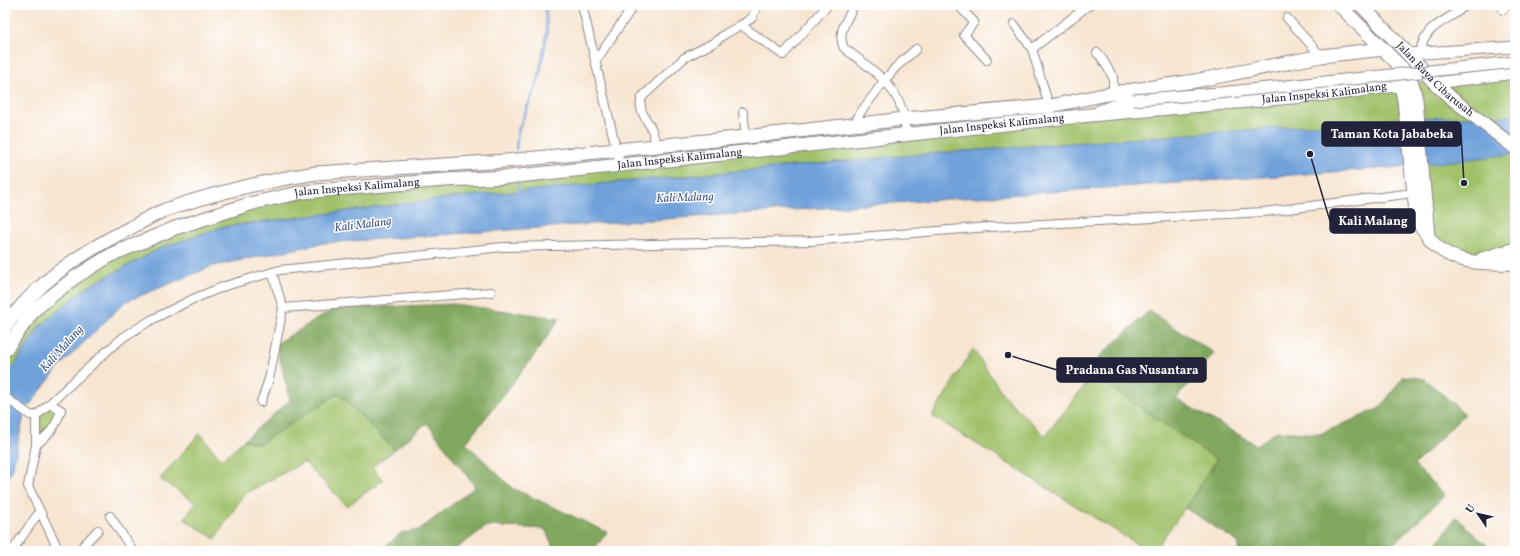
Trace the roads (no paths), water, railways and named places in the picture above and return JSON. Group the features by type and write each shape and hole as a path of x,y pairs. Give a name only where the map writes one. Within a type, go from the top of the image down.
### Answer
{"main road":[{"name":"Jalan Raya Cibarusah","path":"1340,5 1388,53 1411,79 1410,100 1417,173 1428,236"},
{"name":"Jalan Raya Cibarusah","path":"1361,5 1414,53 1435,83 1450,97 1515,148"},
{"path":"1414,53 1515,47"},
{"name":"Jalan Raya Cibarusah","path":"1388,53 1401,84 1410,100"},
{"name":"Jalan Inspeksi Kalimalang","path":"7,343 14,323 25,301 64,266 99,243 163,211 240,187 282,178 316,173 470,164 616,151 904,119 1050,106 1113,93 1195,81 1322,56 1388,53"},
{"path":"1093,98 1131,100 1218,93 1515,62"},
{"path":"1435,83 1515,73"},
{"name":"Jalan Inspeksi Kalimalang","path":"14,323 34,310 61,287 111,255 175,228 253,204 303,192 445,180 509,177 1090,115 1324,95 1401,84"},
{"path":"1090,115 1131,100"},
{"path":"802,131 804,145"},
{"path":"717,140 719,155"},
{"name":"Jalan Raya Cibarusah","path":"1417,173 1413,193 1417,218 1432,242 1453,257 1471,262 1515,263"},
{"path":"282,178 285,196"},
{"path":"1471,262 1515,249"}],"street":[{"path":"582,5 620,165"},
{"path":"596,62 634,5"},
{"path":"656,147 652,129 646,121 640,107 642,97 684,58 706,47 752,18 758,5"},
{"path":"742,25 783,55 828,5"},
{"path":"854,5 842,30 840,38 842,44 844,48 884,80 898,99 902,109 906,135"},
{"path":"958,5 974,22 964,33 964,36 987,60"},
{"path":"1032,49 1089,5"},
{"path":"1414,53 1428,32 1438,23 1463,6"},
{"path":"1287,18 1322,56"},
{"path":"1014,24 1032,49 1050,106 1052,119"},
{"path":"854,125 860,113 884,80 916,49"},
{"path":"1096,53 1101,57 1113,77 1113,93"},
{"path":"743,112 746,137"},
{"path":"58,551 28,486 36,445 36,416 125,336 153,319 206,294 225,286 272,272 503,247 809,241 989,228 1264,212 1413,193"},
{"path":"261,402 269,379 283,308 272,272"},
{"path":"283,308 491,292"},
{"path":"5,398 28,413 36,416"},
{"path":"36,445 53,430 58,422 61,410 50,404"},
{"path":"12,551 40,511"},
{"path":"110,516 133,551"},
{"path":"78,551 98,530"}],"water":[{"path":"1515,116 1515,154 1390,168 324,243 213,266 125,302 59,367 25,411 12,471 5,480 5,380 40,326 87,287 161,248 221,227 457,197 925,154 1406,118"}],"waterway":[{"path":"516,149 518,131 539,78 547,31 545,5"},
{"path":"518,184 519,194"}],"place":[{"name":"Kali Malang","path":"1310,154"},
{"name":"Taman Kota Jababeka","path":"1464,183"},
{"name":"Pradana Gas Nusantara","path":"1008,355"}]}
